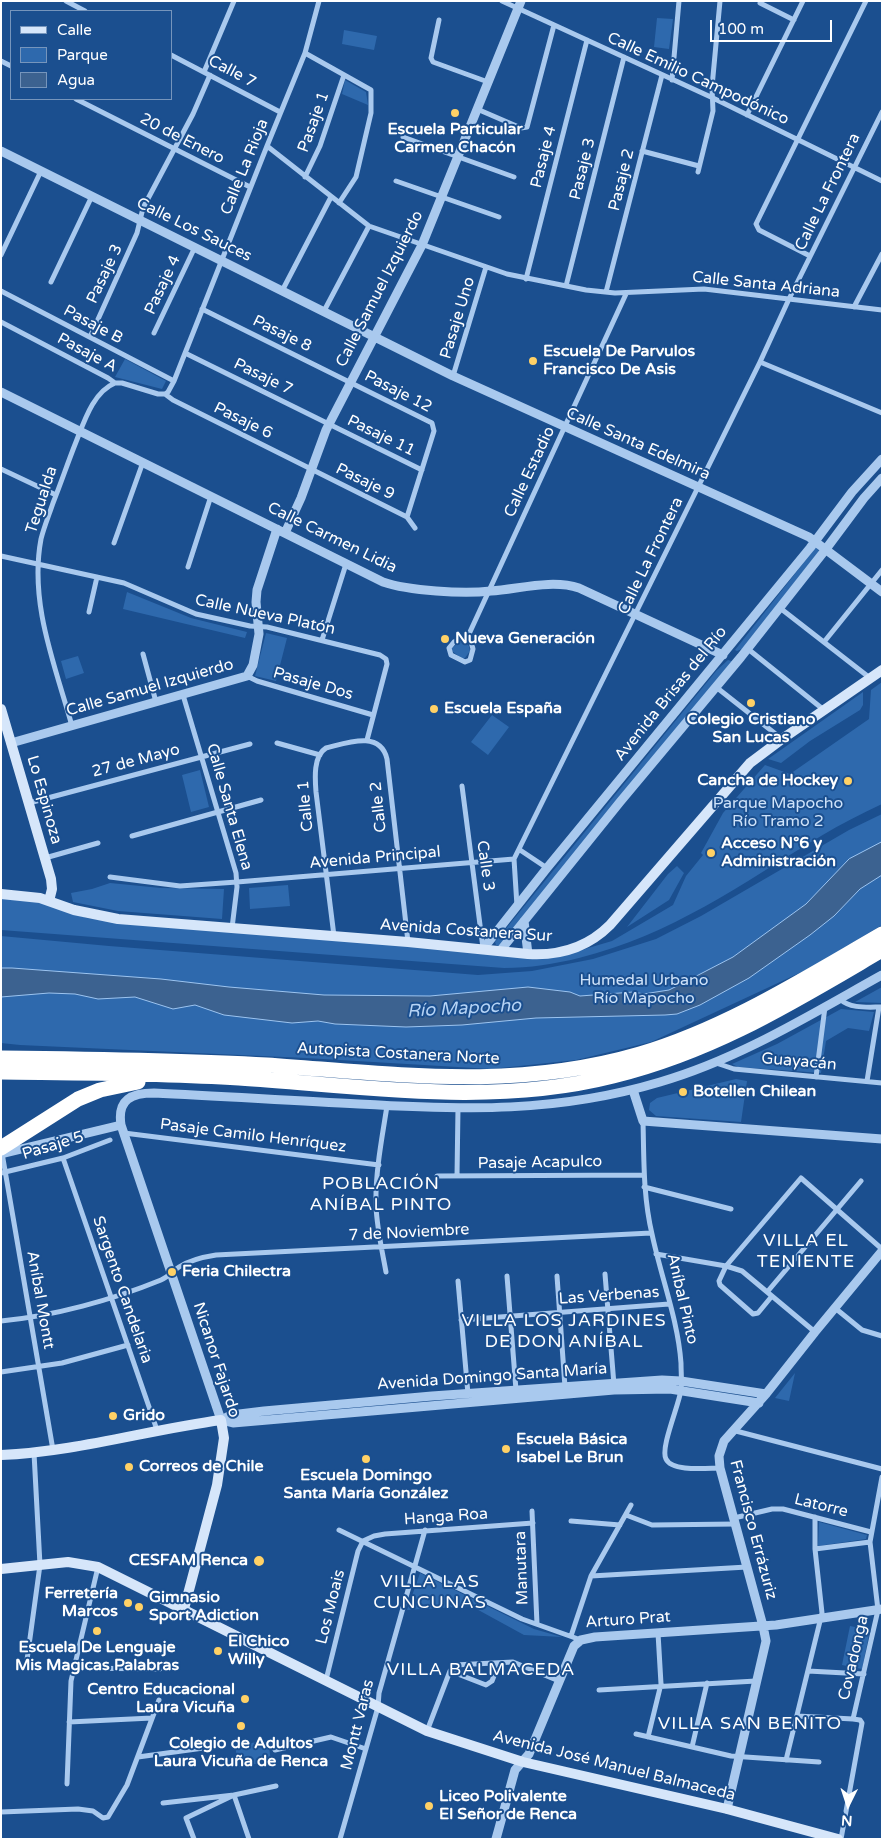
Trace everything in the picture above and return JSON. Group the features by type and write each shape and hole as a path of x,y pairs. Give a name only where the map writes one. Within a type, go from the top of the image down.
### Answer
{"highway":[{"name":"Autopista Costanera Norte","path":"1,1058 217,1062 448,1077 509,1077 556,1072 640,1054 707,1030 756,1005 882,934"},
{"name":"Autopista Costanera Norte","path":"1,1072 183,1076 464,1092 520,1091 585,1082 643,1068 710,1044 767,1016 882,950"},
{"path":"1,1053 40,1058"},
{"path":"2,1152 71,1103 92,1093 136,1082 183,1076"}],"main road":[{"name":"Avenida Costanera Sur","path":"1,894 32,896 74,910 100,916 528,954 552,954 570,950 586,944 602,932 618,916 747,766 782,739 882,670"},
{"name":"Lo Espinoza","path":"1,709 52,884 49,901"},
{"name":"Avenida Domingo Santa María","path":"1,1455 53,1450 221,1420"},
{"name":"Nicanor Fajardo","path":"184,1609 217,1485 224,1443 221,1420"},
{"name":"Avenida José Manuel Balmaceda","path":"1,1569 68,1562 98,1567 427,1731 523,1762 727,1809 809,1835 839,1839"}],"street":[{"path":"66,1 83,10"},
{"path":"204,72 234,1"},
{"name":"Calle La Rioja","path":"165,394 170,390 174,381 266,146 305,53 319,1"},
{"name":"Calle Emilio Campodónico","path":"502,1 520,5 554,25 713,98 882,181"},
{"path":"672,80 679,1"},
{"path":"642,151 698,169 713,111 712,87 720,1"},
{"path":"747,115 803,1"},
{"path":"810,256 758,230 756,227 757,222 866,1"},
{"path":"760,3 794,20"},
{"name":"Calle Samuel Izquierdo","path":"11,743 247,676 253,665 259,640 256,590 281,531 297,508 329,424 422,245 520,5"},
{"path":"439,20 431,58 433,62 488,82"},
{"path":"477,109 521,128 527,127 554,25"},
{"name":"Pasaje 4","path":"526,279 587,40"},
{"path":"305,53 370,90 371,113 356,177 339,203"},
{"name":"Calle 7","path":"172,56 280,112"},
{"name":"Pasaje 3","path":"566,286 624,57"},
{"name":"Pasaje 3","path":"90,337 137,233 144,208 196,108 210,75"},
{"name":"Pasaje 1","path":"305,176 320,146 344,75"},
{"name":"Pasaje 2","path":"606,292 662,75"},
{"name":"20 de Enero","path":"78,100 250,187"},
{"name":"Calle La Frontera","path":"514,860 882,112"},
{"path":"403,137 514,177"},
{"name":"Calle Santa Adriana","path":"266,146 369,226 526,279 626,294 694,288 882,310"},
{"name":"Calle Los Sauces","path":"1,151 374,336"},
{"path":"1,255 41,171"},
{"path":"396,181 500,217"},
{"path":"51,282 92,196"},
{"path":"282,291 331,197"},
{"path":"324,311 369,226"},
{"name":"Pasaje 4","path":"154,333 195,247"},
{"path":"854,307 882,254"},
{"name":"Pasaje Uno","path":"453,376 486,267"},
{"name":"Pasaje B","path":"1,291 174,381"},
{"name":"Calle Estadio","path":"469,634 454,642 449,648 451,655 465,662 470,660 472,655 469,634 626,294"},
{"name":"Pasaje 8","path":"202,309 350,382"},
{"name":"Pasaje A","path":"1,322 108,378 114,383 122,383 158,394 165,394"},
{"name":"Calle Santa Edelmira","path":"374,336 453,376 816,541 882,592"},
{"name":"Pasaje 7","path":"185,353 329,424"},
{"path":"760,362 882,413"},
{"name":"Pasaje 12","path":"350,382 430,422 434,426 422,470"},
{"name":"Tegualda","path":"72,726 41,615 38,584 42,535 81,431 98,395 106,387 114,383"},
{"name":"Calle Carmen Lidia","path":"1,392 383,582 404,587 488,592 556,585 579,588 723,655"},
{"name":"Pasaje 6","path":"165,394 173,400 312,469"},
{"name":"Pasaje 11","path":"329,424 422,470"},
{"name":"Avenida Brisas del Río","path":"483,949 547,868 816,541 852,492 882,460"},
{"path":"114,543 143,462"},
{"path":"1,469 56,495"},
{"name":"Pasaje 9","path":"312,469 407,517"},
{"path":"415,528 407,517 422,470"},
{"name":"Avenida Brisas del Río","path":"500,951 748,649 864,498 882,478"},
{"path":"188,567 211,496"},
{"name":"Calle Nueva Platón","path":"1,556 130,585 196,614 322,640 380,655 386,660 387,666 367,740"},
{"path":"322,640 346,564"},
{"path":"824,642 882,570"},
{"path":"89,612 97,577"},
{"path":"780,608 870,678"},
{"path":"748,649 824,710"},
{"path":"143,654 156,702"},
{"name":"Pasaje Dos","path":"247,676 257,681 373,714"},
{"path":"716,687 782,739"},
{"name":"Calle Santa Elena","path":"183,695 237,882 232,928"},
{"path":"277,743 320,755 326,748 367,740"},
{"name":"Calle 2","path":"367,740 379,745 386,756 408,942"},
{"name":"27 de Mayo","path":"29,803 250,744"},
{"name":"Calle 1","path":"320,755 315,784 334,936"},
{"name":"Calle 3","path":"462,786 483,949"},
{"path":"132,836 261,800"},
{"path":"45,858 98,843"},
{"path":"520,850 547,868"},
{"path":"514,860 517,907"},
{"name":"Avenida Principal","path":"110,877 180,886 514,860"},
{"path":"524,921 528,954"},
{"path":"2,1152 122,1129 120,1114 124,1103 131,1096 142,1094 458,1108 511,1108 553,1105 591,1099 633,1090 715,1063 763,1040 882,975"},
{"path":"840,998 852,1006 880,1007 867,1081"},
{"path":"816,1077 825,1006"},
{"name":"Guayacán","path":"715,1063 734,1069 882,1083"},
{"name":"Aníbal Pinto","path":"633,1090 643,1121 643,1175 651,1234 679,1346 681,1385 665,1449 666,1459 670,1465 675,1467 720,1468"},
{"path":"386,1272 376,1206 379,1164 387,1106"},
{"path":"457,1176 458,1108"},
{"path":"643,1121 882,1139"},
{"name":"Pasaje Camilo Henríquez","path":"122,1129 379,1164"},
{"name":"Nicanor Fajardo","path":"122,1129 221,1420"},
{"name":"Pasaje 5","path":"3,1172 63,1158 110,1140"},
{"name":"Aníbal Montt","path":"2,1152 3,1172 53,1450"},
{"name":"Sargento Candelaria","path":"63,1158 157,1430"},
{"name":"Pasaje Acapulco","path":"438,1176 643,1175"},
{"path":"772,1296 755,1314 720,1284 719,1281 726,1266 801,1178 881,1253"},
{"path":"768,1292 861,1181"},
{"path":"644,1187 731,1209"},
{"name":"7 de Noviembre","path":"1,1321 30,1318 72,1308 161,1280 180,1266 194,1260 216,1255 651,1234"},
{"name":"Francisco Errázuriz","path":"727,1809 766,1642 748,1566 720,1468 720,1450 732,1430 759,1403 881,1253"},
{"path":"656,1254 726,1266 742,1272 815,1332"},
{"path":"605,1274 614,1386"},
{"path":"507,1276 517,1394"},
{"path":"557,1276 565,1391"},
{"path":"458,1281 468,1398"},
{"name":"Las Verbenas","path":"461,1320 669,1304"},
{"path":"835,1308 862,1330 870,1334 882,1336"},
{"path":"1,1372 85,1358 128,1345"},
{"name":"Avenida Domingo Santa María","path":"221,1420 231,1414 265,1415 565,1391 662,1380 759,1403"},
{"name":"Avenida Domingo Santa María","path":"681,1385 766,1394"},
{"path":"732,1430 882,1469"},
{"path":"27,1660 40,1565 34,1453"},
{"name":"Covadonga","path":"839,1839 861,1725 860,1720 853,1719 880,1609 870,1542 882,1476"},
{"path":"571,1636 591,1576 632,1505"},
{"name":"Latorre","path":"626,1515 652,1525 735,1521 780,1509 871,1532"},
{"name":"Manutara","path":"532,1511 537,1624"},
{"path":"786,1760 821,1618 822,1608 815,1550 815,1517"},
{"path":"571,1521 620,1525"},
{"name":"Hanga Roa","path":"362,1541 379,1534 533,1524"},
{"name":"Arturo Prat","path":"339,1530 537,1624 581,1640 594,1637 763,1626 880,1609"},
{"name":"Montt Varas","path":"340,1839 378,1707 378,1693 425,1530"},
{"name":"Los Moais","path":"326,1680 362,1541"},
{"path":"815,1550 870,1542"},
{"path":"591,1576 748,1566"},
{"path":"67,1784 69,1697 98,1567"},
{"path":"648,1737 661,1686 658,1633"},
{"path":"496,1839 516,1770 529,1754 574,1646 581,1640"},
{"path":"427,1731 450,1671 458,1664 499,1662 518,1664 560,1681"},
{"path":"450,1671 486,1685 492,1681 499,1662"},
{"path":"74,1668 160,1669"},
{"path":"808,1671 864,1674"},
{"path":"599,1690 756,1680"},
{"path":"692,1747 707,1683"},
{"path":"1,1812 78,1809 93,1812 105,1818 113,1809 127,1785 159,1700"},
{"path":"797,1716 853,1719"},
{"path":"69,1722 152,1718"},
{"path":"636,1734 739,1757 819,1762"},
{"path":"275,1750 331,1737 366,1749"},
{"path":"138,1757 218,1746"},
{"path":"163,1803 234,1795 276,1786"},
{"path":"194,1839 186,1818 234,1795"},
{"path":"234,1795 249,1839"}],"green space":[{"path":"657,18 673,19 669,49 654,47"},
{"path":"344,30 377,36 374,50 342,44"},
{"path":"345,80 366,92 368,105 342,94"},
{"path":"125,359 166,381 162,389 115,377"},
{"path":"816,547 819,551 742,649 735,650"},
{"path":"127,592 191,618 247,632 245,638 123,609"},
{"path":"266,633 287,638 276,681 255,676"},
{"path":"462,640 469,646 470,651 462,659 452,651 452,648"},
{"path":"78,656 84,673 66,679 61,661"},
{"path":"728,660 734,662 499,946 496,945 495,942 717,670"},
{"name":"Parque Mapocho Río Tramo 2","path":"882,682 882,804 851,819 734,890 675,922 613,948 579,958 542,965 504,968 1,930 1,898 36,901 87,918 127,924 561,956 612,941 673,905 686,876 703,855 701,853 723,813 765,765 790,774 869,719 871,690"},
{"path":"863,692 863,705 860,710 810,741 781,763 768,759"},
{"path":"492,715 509,727 488,755 471,742"},
{"path":"200,770 209,807 191,812 182,775"},
{"name":"Humedal Urbano Río Mapocho","path":"882,814 882,925 808,969 651,1042 576,1060 491,1069 1,1043 1,936 478,975 532,971 593,959 656,939 701,916 849,830"},
{"path":"677,866 684,873 669,900 627,927 668,874"},
{"path":"110,883 161,888 224,889 222,919 118,911 73,902 71,893"},
{"path":"288,885 290,906 250,909 249,888"},
{"path":"882,987 882,1003 855,1002"},
{"path":"841,1009 874,1012 869,1031 848,1028 826,1041 821,1073 738,1067 732,1064 777,1044"},
{"path":"736,1079 747,1081 741,1122 656,1116 649,1110 650,1103 657,1098"},
{"path":"795,1373 789,1401 775,1398"},
{"path":"819,1522 867,1535 866,1539 818,1546"},
{"path":"420,1573 534,1629 562,1637 524,1635 471,1606 407,1610"},
{"path":"850,1626 870,1630 862,1669 842,1665"},
{"path":"268,1740 271,1761 239,1767 235,1746"}],"water":[{"name":"Río Mapocho","path":"882,842 882,875 860,889 834,916 749,978 700,1005 677,1014 536,1018 462,1025 406,1027 335,1024 318,1021 292,1023 224,1015 195,1005 173,1009 135,997 98,999 75,994 49,993 1,997 1,968 161,979 324,995 430,996 528,987 570,992 580,996 633,992 644,994 669,990 733,957 806,904 849,859"}],"place":[{"name":"Escuela Particular Carmen Chacón","path":"455,113"},
{"name":"Escuela De Parvulos Francisco De Asis","path":"533,361"},
{"name":"Nueva Generación","path":"445,639"},
{"name":"Colegio Cristiano San Lucas","path":"751,703"},
{"name":"Escuela España","path":"434,709"},
{"name":"Cancha de Hockey","path":"848,781"},
{"name":"Acceso N°6 y Administración","path":"711,853"},
{"name":"Botellen Chilean","path":"683,1092"},
{"name":"Feria Chilectra","path":"172,1272"},
{"name":"Grido","path":"113,1416"},
{"name":"Escuela Básica Isabel Le Brun","path":"506,1449"},
{"name":"Escuela Domingo Santa María González","path":"366,1459"},
{"name":"Correos de Chile","path":"129,1467"},
{"name":"CESFAM Renca","path":"259,1561"},
{"name":"Ferretería Marcos","path":"128,1603"},
{"name":"Gimnasio Sport Adiction","path":"139,1607"},
{"name":"Escuela De Lenguaje Mis Magicas Palabras","path":"97,1631"},
{"name":"El Chico Willy","path":"218,1651"},
{"name":"Centro Educacional Laura Vicuña","path":"245,1699"},
{"name":"Colegio de Adultos Laura Vicuña de Renca","path":"241,1726"},
{"name":"Liceo Polivalente El Señor de Renca","path":"429,1806"}],"district":[{"name":"POBLACIÓN ANÍBAL PINTO","path":"381,1194"},
{"name":"VILLA EL TENIENTE","path":"806,1251"},
{"name":"VILLA LOS JARDINES DE DON ANÍBAL","path":"564,1331"},
{"name":"VILLA LAS CUNCUNAS","path":"430,1592"},
{"name":"VILLA BALMACEDA","path":"481,1670"},
{"name":"VILLA SAN BENITO","path":"750,1724"}]}
